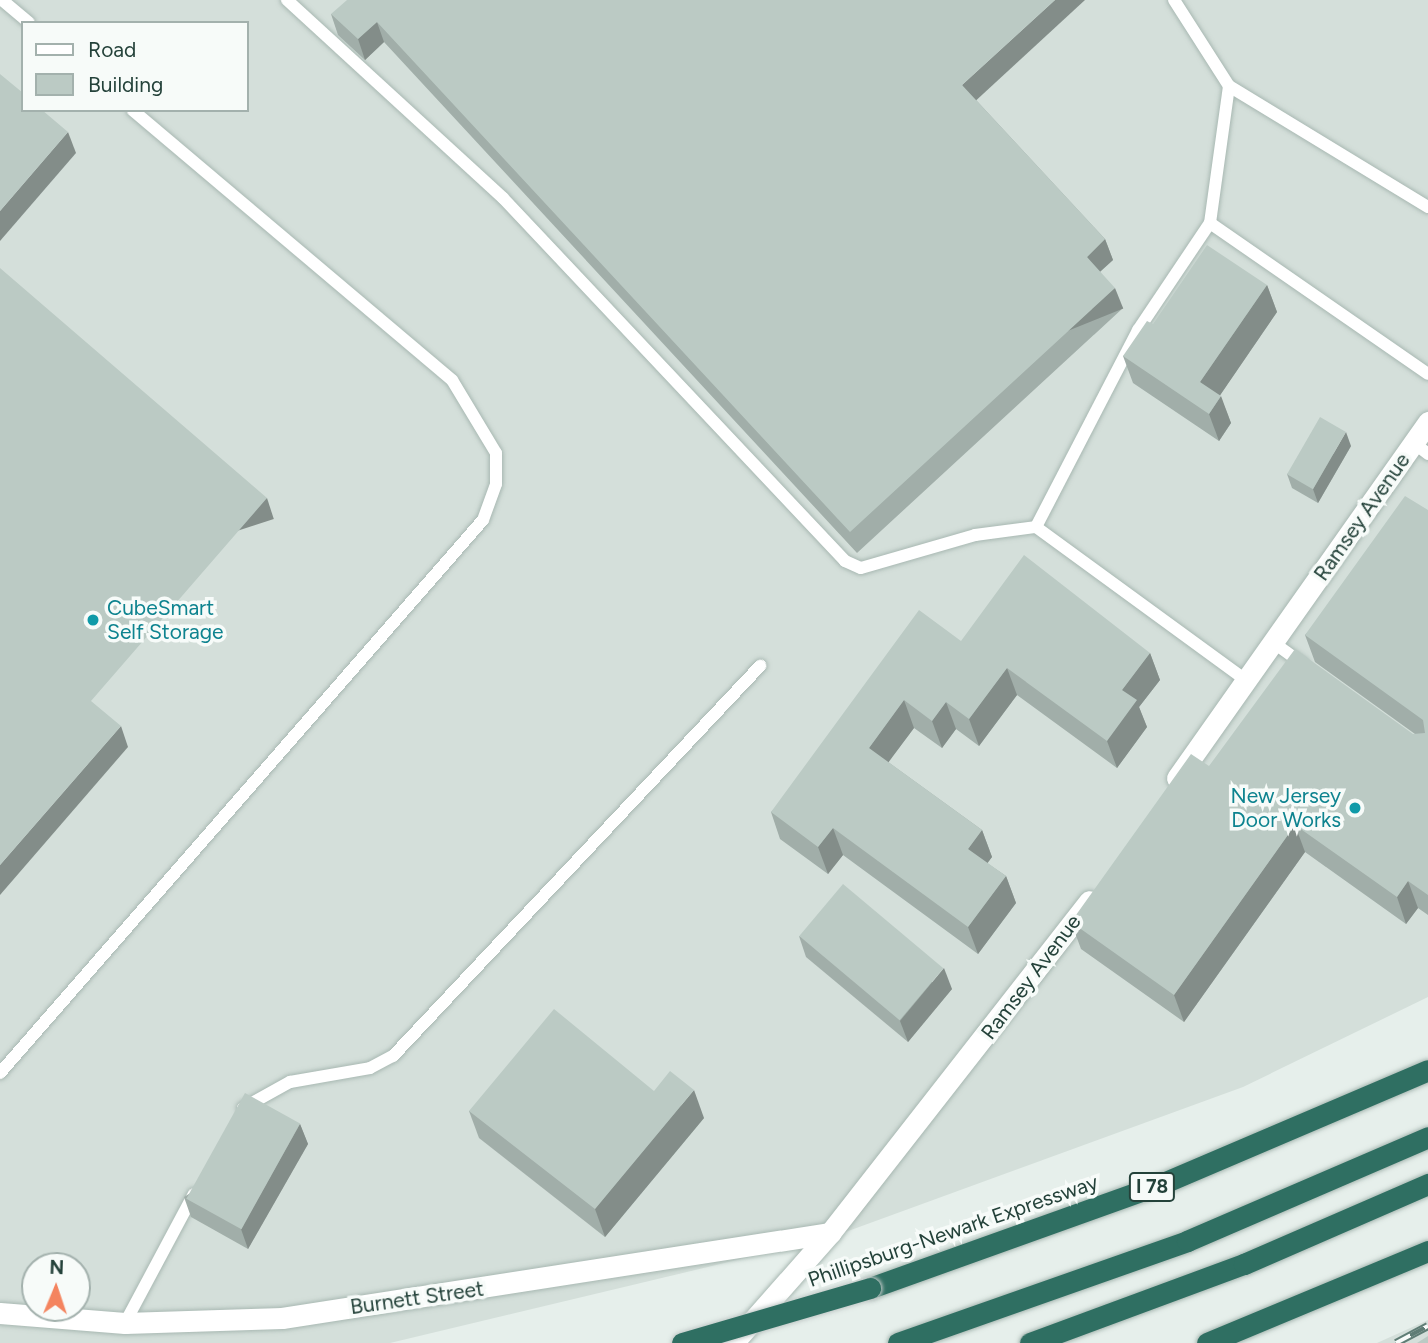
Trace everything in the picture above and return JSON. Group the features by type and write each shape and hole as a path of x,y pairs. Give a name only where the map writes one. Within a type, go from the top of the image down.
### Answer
{"highway":[{"name":"Phillipsburg-Newark Expressway","path":"682,1343 870,1288 1161,1184 1428,1070"},
{"path":"898,1343 1187,1241 1428,1138"},
{"path":"1030,1343 1244,1264 1428,1184"},
{"path":"1207,1343 1428,1251"}],"street":[{"name":"Ramsey Avenue","path":"1166,793 1421,449 1428,422"},
{"name":"Ramsey Avenue","path":"733,1343 830,1233 1101,883"},
{"name":"Burnett Street","path":"0,1313 125,1323 282,1318 830,1233"}],"lane":[{"path":"2,0 27,21"},
{"path":"286,0 503,198 845,561 861,568 975,534 1036,527 1247,681"},
{"path":"1174,0 1229,86 1428,207"},
{"path":"1036,527 1138,330 1210,223 1229,86"},
{"path":"0,1073 483,520 496,484 496,453 452,380 136,112"},
{"path":"1210,223 1428,374"},
{"path":"1275,643 1317,674"},
{"path":"231,1125 254,1098 290,1082 370,1068 393,1056 760,666"},
{"path":"125,1323 200,1182"}],"shaded area":[{"path":"0,0 1428,0 1428,997 1243,1087 829,1238 390,1343 0,1343"},
{"path":"1428,1320 1428,1343 1377,1343"}],"building":[{"path":"347,0 1055,0 962,85 1105,239 1087,257 1115,288 850,532 377,22 358,39 331,14"},
{"path":"0,74 21,91 21,112 44,112 68,132 0,211"},
{"path":"1207,245 1267,285 1200,382 1221,396 1209,414 1123,356 1147,321 1153,324"},
{"name":"CubeSmart Self Storage","path":"0,268 267,498 91,701 121,726 0,865"},
{"path":"1320,417 1346,432 1313,489 1287,474"},
{"path":"1405,496 1428,510 1428,895 1408,881 1397,897 1295,825 1174,995 1071,922 1191,754 1209,766 1295,649 1413,734 1425,733 1423,720 1305,635"},
{"path":"1024,555 1150,653 1122,690 1137,700 1107,741 1007,668 969,719 946,702 932,721 904,700 869,748 982,830 968,849 1006,876 968,927 833,828 818,847 771,812 919,610 961,641"},
{"path":"843,884 943,968 900,1020 799,936"},
{"path":"554,1009 654,1091 670,1071 694,1090 595,1209 469,1111"},
{"path":"245,1093 300,1124 241,1229 186,1199"},
{"path":"1428,1336 1428,1343 1417,1343"}],"railway":[{"path":"1396,1343 1428,1326"}],"place":[{"name":"CubeSmart Self Storage","path":"93,620"},
{"name":"New Jersey Door Works","path":"1355,808"}]}
